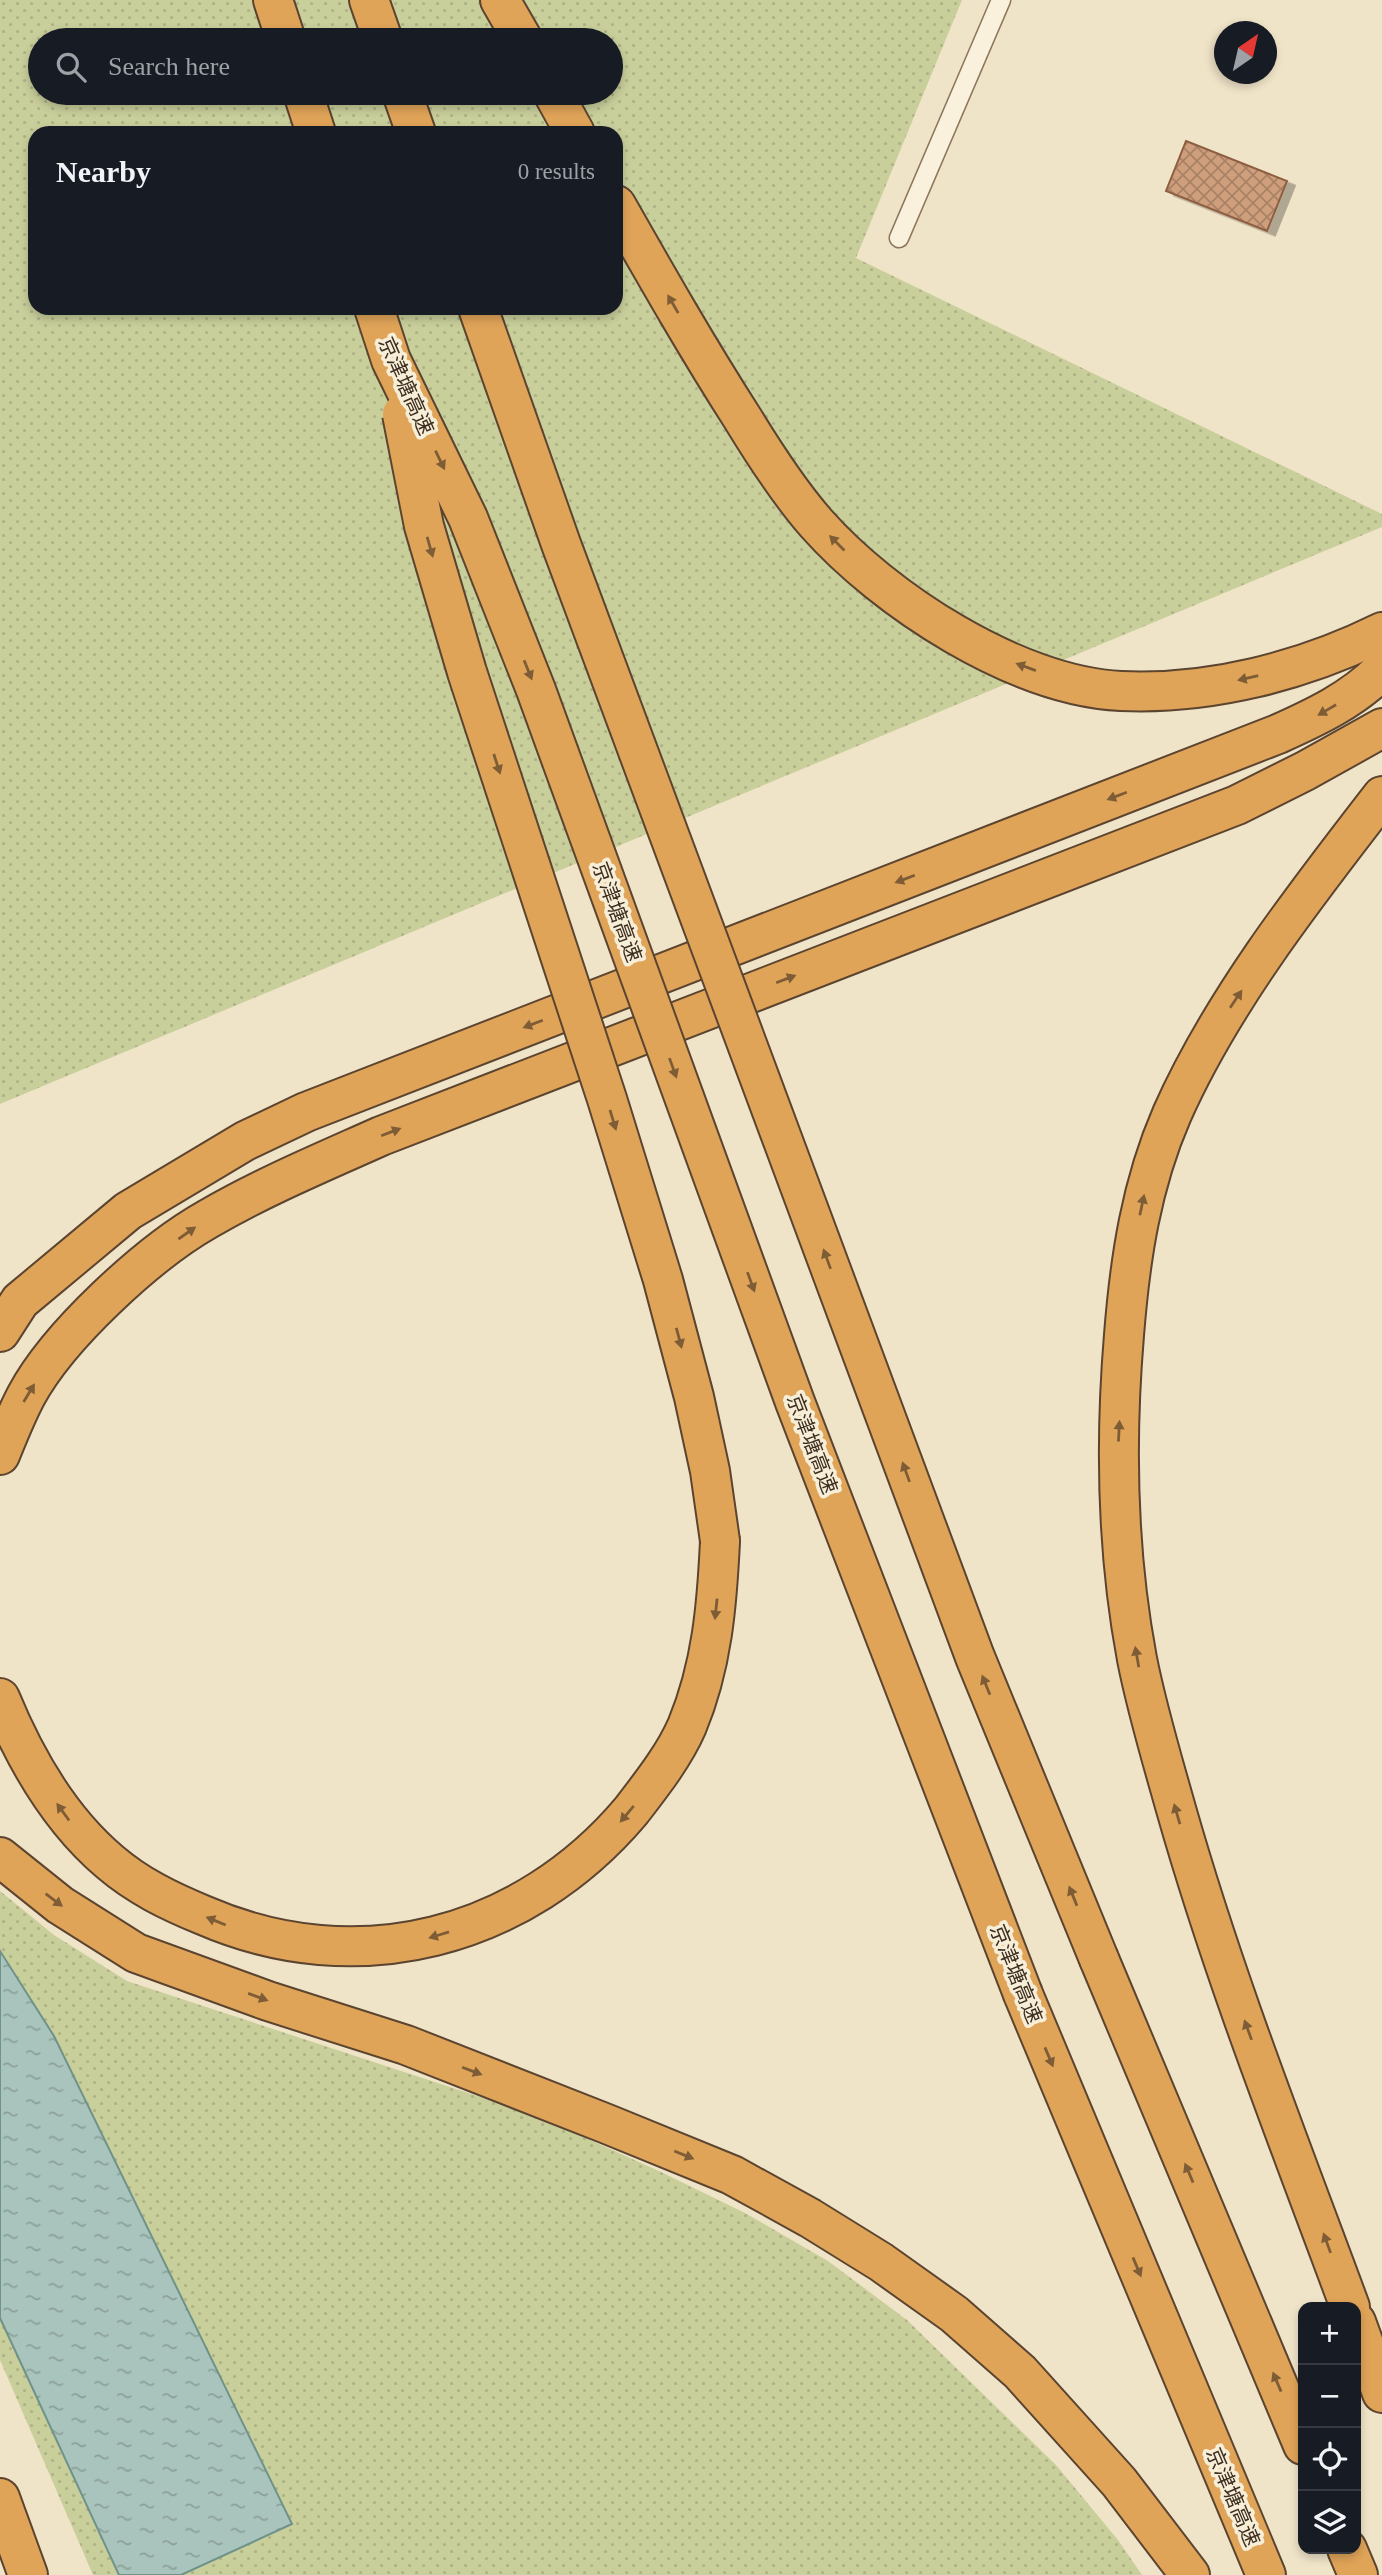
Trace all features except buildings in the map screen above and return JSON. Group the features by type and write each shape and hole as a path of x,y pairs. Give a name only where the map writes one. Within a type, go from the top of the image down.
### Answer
{"highway":[{"path":"273,0 282,28"},
{"path":"369,0 379,28"},
{"path":"500,0 516,28"},
{"path":"307,105 315,126"},
{"path":"406,105 414,126"},
{"path":"559,105 571,126"},
{"path":"623,217 706,364 771,465 816,523 858,564 904,602 955,634 1000,657 1065,681 1119,691 1185,691 1297,666 1345,650 1382,632"},
{"name":"京津塘高速","path":"376,315 391,360 468,518 526,665 795,1402 1023,1994 1266,2575"},
{"path":"480,315 566,557 975,1657 1298,2433"},
{"path":"0,1698 17,1739 72,1824 109,1862 150,1892 225,1925 274,1940 376,1947 428,1939 480,1923 533,1896 576,1865 616,1828 650,1787 686,1728 701,1687 712,1642 720,1541 710,1471 691,1386 663,1280 607,1099 459,646 424,526 391,360"},
{"path":"0,1332 20,1301 128,1211 204,1164 294,1118 1278,734 1320,715 1365,687 1382,670"},
{"path":"0,1455 27,1394 80,1325 141,1268 206,1219 264,1189 381,1136 1237,805 1382,728"},
{"path":"1348,2302 1196,1881 1152,1724 1137,1658 1124,1563 1117,1458 1130,1258 1145,1188 1171,1115 1214,1032 1308,891 1382,796"},
{"path":"0,1857 60,1905 136,1953 268,2001 406,2045 607,2124 732,2175 810,2218 881,2262 954,2314 1020,2372 1119,2482 1190,2575"},
{"path":"1361,2336 1382,2393"},
{"path":"0,2498 28,2575"},
{"path":"1349,2554 1358,2575"}],"lane":[{"path":"899,238 1001,0"}],"green space":[{"path":"0,0 962,0 856,258 1382,514 1382,527 0,1104"},
{"path":"0,1891 54,1935 127,1981 532,2114 745,2213 828,2261 907,2320 1056,2465 1118,2540 1142,2575 181,2575 291,2524 54,2036 0,1951"},
{"path":"0,2318 119,2575 93,2575 0,2360"}],"water":[{"path":"0,1951 54,2036 292,2524 181,2575 119,2575 0,2318"}]}
